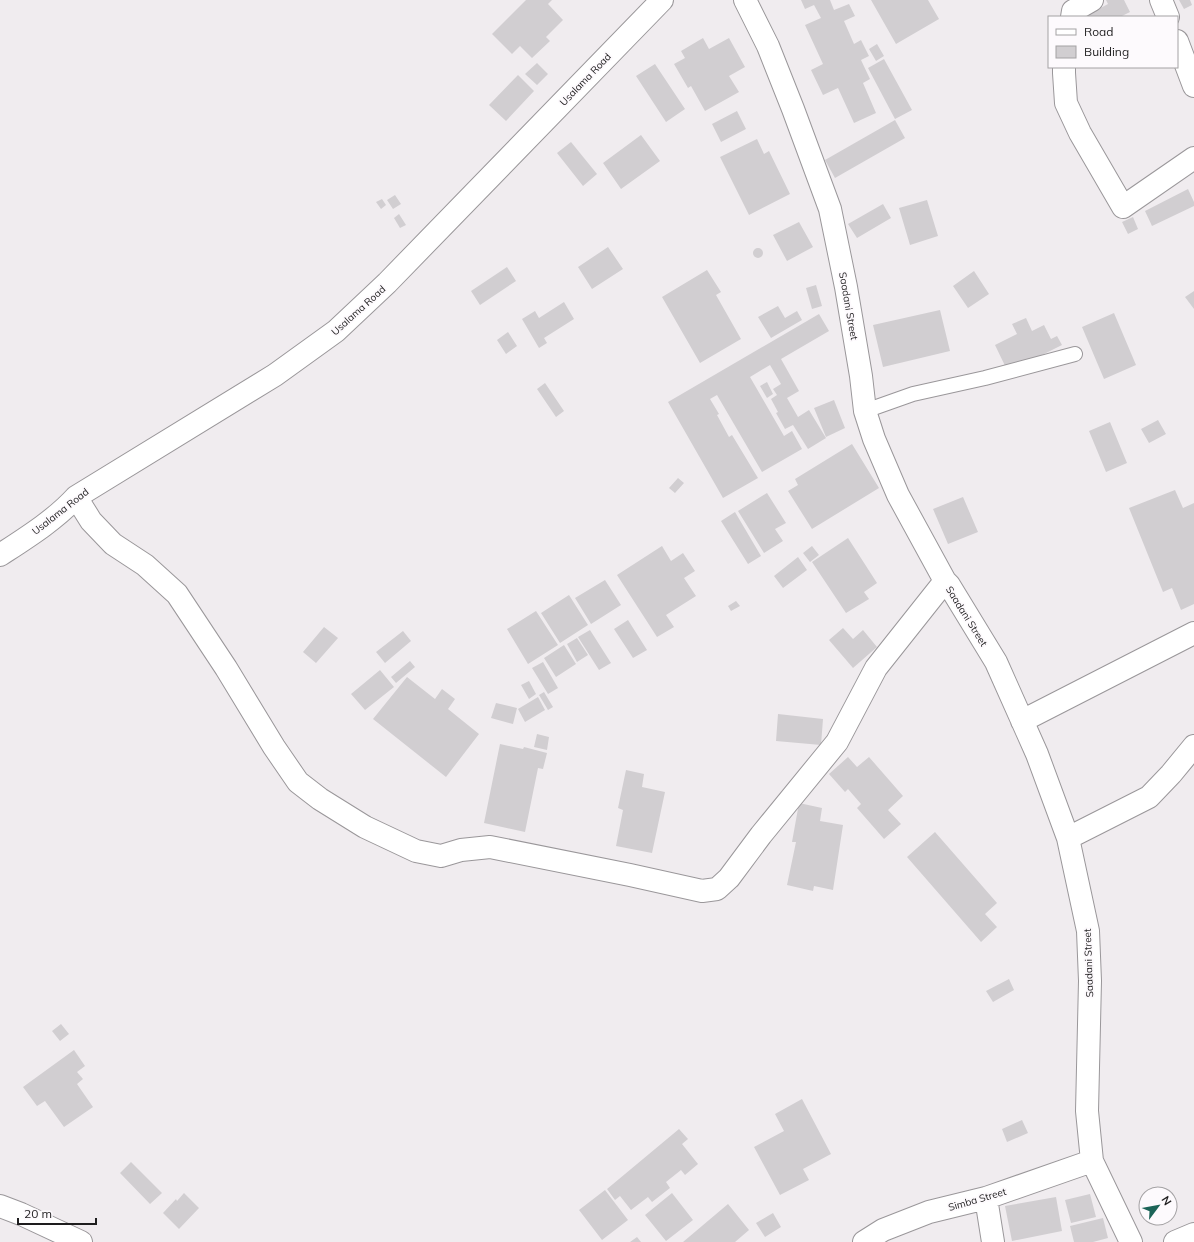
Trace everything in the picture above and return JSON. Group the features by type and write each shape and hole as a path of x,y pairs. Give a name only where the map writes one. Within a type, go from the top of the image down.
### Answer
{"street":[{"name":"Usalama Road","path":"0,555 67,507 76,497 275,375 336,331 409,261 662,0"},
{"name":"Saadani Street","path":"746,0 768,46 830,210 846,287 861,376 865,411 874,439 898,495 945,581 949,585 996,662 1037,754 1068,838 1088,932 1090,981 1087,1111 1092,1161 1131,1242"},
{"path":"1072,16 1073,11 1092,0"},
{"path":"1178,44 1194,86"},
{"path":"1064,68 1066,103 1080,133 1123,206 1194,158"},
{"path":"76,497 91,521 114,544 145,565 177,594 226,668 274,747 298,782 320,799 365,827 416,851 441,856 461,850 490,847 623,873 702,891 717,889 729,878 761,835 837,742 876,668 945,581"},
{"path":"1022,721 1194,632"},
{"path":"1068,838 1149,798 1194,746"},
{"name":"Simba Street","path":"864,1242 883,1230 929,1212 986,1198 1092,1161"},
{"path":"986,1198 993,1242"},
{"path":"0,1206 22,1214 81,1242"},
{"path":"1175,1242 1194,1234"}],"lane":[{"path":"865,411 913,394 985,378 1075,354"}],"building":[{"path":"526,0 552,0 548,4 563,20 546,37 550,41 532,58 520,46 512,54 492,34"},
{"path":"801,0 830,0 834,10 849,4 855,16 844,21 854,44 861,40 869,56 861,60 870,79 863,83 876,113 854,123 838,88 823,95 811,70 823,64 805,25 821,18 814,5 805,9"},
{"path":"871,0 928,0 939,19 896,44"},
{"path":"1106,0 1124,0 1130,12 1122,16 1086,16 1108,4"},
{"path":"1179,0 1190,0 1192,5 1184,9"},
{"path":"703,38 709,49 729,38 745,67 729,76 739,92 705,111 691,86 688,88 674,64 685,58 681,51"},
{"path":"877,44 884,56 876,61 869,49"},
{"path":"884,59 912,110 895,119 868,68"},
{"path":"537,63 548,74 537,85 525,74"},
{"path":"655,64 685,109 666,122 636,76"},
{"path":"518,75 534,91 506,121 489,105"},
{"path":"737,111 746,129 721,142 712,124"},
{"path":"895,120 905,138 835,178 825,160"},
{"path":"641,135 660,161 621,189 603,163"},
{"path":"757,139 764,154 769,151 790,194 749,215 720,157"},
{"path":"571,142 597,174 583,186 557,153"},
{"path":"1188,189 1194,202 1194,206 1152,226 1145,211"},
{"path":"395,195 401,204 393,209 387,200"},
{"path":"382,199 386,205 381,209 376,202"},
{"path":"927,200 938,236 910,245 899,208"},
{"path":"883,204 891,218 857,238 848,224"},
{"path":"399,214 406,225 400,228 394,218"},
{"path":"1133,217 1138,229 1128,234 1122,222"},
{"path":"799,222 813,247 787,261 773,235"},
{"path":"608,247 623,269 592,289 578,267"},
{"path":"756,248 760,248 762,249 762,257 756,258 753,255 753,251"},
{"path":"507,267 516,281 480,305 471,291"},
{"path":"707,270 721,292 716,295 741,339 700,363 662,297"},
{"path":"974,271 989,294 968,308 953,286"},
{"path":"816,285 822,306 812,309 806,288"},
{"path":"1194,291 1194,309 1185,297"},
{"path":"564,302 574,319 544,338 547,343 539,348 522,319 535,311 539,318"},
{"path":"778,306 785,318 797,311 802,320 771,338 758,317"},
{"path":"940,310 950,351 883,367 873,325"},
{"path":"1114,313 1136,365 1104,379 1082,327"},
{"path":"819,314 829,331 781,359 799,391 787,398 798,417 809,410 826,438 808,449 793,425 785,429 776,413 778,412 771,399 777,395 773,389 781,384 770,365 750,377 784,436 792,431 802,449 762,472 717,395 710,399 719,414 717,415 729,437 732,435 758,478 723,498 668,402"},
{"path":"1026,318 1032,331 1044,325 1051,339 1057,336 1062,345 1008,372 995,345 1017,334 1012,324"},
{"path":"508,332 517,346 506,354 497,340"},
{"path":"767,382 773,394 767,398 760,386"},
{"path":"545,383 564,411 556,417 537,389"},
{"path":"834,400 845,428 826,437 814,408"},
{"path":"1158,420 1166,434 1149,443 1141,429"},
{"path":"1110,422 1127,463 1106,472 1089,431"},
{"path":"852,444 879,488 812,529 788,491 798,485 795,479"},
{"path":"678,478 684,483 675,493 669,488"},
{"path":"1175,490 1183,508 1194,503 1194,604 1181,610 1172,588 1163,592 1129,508"},
{"path":"767,493 786,523 775,529 783,541 764,553 738,511"},
{"path":"963,497 978,532 948,544 933,509"},
{"path":"735,512 761,556 748,564 721,521"},
{"path":"848,538 877,583 864,592 869,599 846,613 812,562"},
{"path":"662,546 671,561 683,553 695,571 684,578 696,596 666,615 674,627 657,637 617,575"},
{"path":"812,546 819,555 810,562 803,553"},
{"path":"798,557 807,570 783,588 774,576"},
{"path":"605,580 621,605 591,624 575,598"},
{"path":"569,595 588,625 560,643 541,613"},
{"path":"736,601 740,606 731,611 728,606"},
{"path":"536,611 558,645 528,664 507,629"},
{"path":"628,620 647,650 633,658 614,629"},
{"path":"324,627 338,638 316,663 303,652"},
{"path":"843,628 853,639 863,630 877,647 853,668 829,640"},
{"path":"590,630 611,663 599,670 578,637"},
{"path":"403,631 411,641 385,663 376,652"},
{"path":"577,638 588,655 577,662 567,644"},
{"path":"564,645 576,664 556,677 544,658"},
{"path":"410,661 415,667 396,683 391,677"},
{"path":"543,662 558,688 548,694 532,668"},
{"path":"380,670 394,687 365,710 351,694"},
{"path":"407,677 435,699 442,689 455,699 448,709 479,734 446,777 373,719"},
{"path":"529,681 536,694 529,699 521,685"},
{"path":"544,692 553,707 548,710 539,695"},
{"path":"538,697 545,710 525,722 518,709"},
{"path":"496,703 517,708 513,724 491,718"},
{"path":"778,714 823,719 821,745 776,741"},
{"path":"537,734 549,737 547,750 534,747"},
{"path":"500,744 523,749 524,747 547,753 543,769 538,768 525,832 484,823"},
{"path":"848,757 857,767 869,757 903,796 888,810 901,824 884,839 857,808 861,804 848,789 845,792 829,774"},
{"path":"626,770 644,774 642,787 665,792 652,853 616,846 623,810 618,808"},
{"path":"799,803 822,808 820,821 843,825 833,890 814,886 813,891 787,885 796,842 792,842"},
{"path":"935,832 997,903 985,914 997,927 981,942 907,857"},
{"path":"1009,979 1014,990 993,1002 986,991"},
{"path":"61,1024 69,1034 60,1041 52,1031"},
{"path":"74,1050 85,1066 77,1072 83,1079 77,1084 93,1107 64,1127 45,1101 37,1106 23,1087"},
{"path":"802,1099 831,1154 803,1169 809,1180 780,1195 754,1147 784,1131 775,1114"},
{"path":"1022,1120 1028,1133 1007,1142 1002,1129"},
{"path":"679,1129 688,1139 682,1144 698,1164 685,1175 681,1170 666,1182 670,1188 652,1202 648,1197 631,1210 620,1196 615,1200 607,1189"},
{"path":"131,1162 162,1193 150,1204 120,1173"},
{"path":"605,1190 628,1220 602,1240 579,1210"},
{"path":"184,1193 199,1208 179,1229 163,1213"},
{"path":"672,1193 693,1220 666,1241 645,1215"},
{"path":"1090,1194 1096,1217 1071,1223 1065,1200"},
{"path":"1056,1197 1062,1231 1012,1241 1005,1206"},
{"path":"728,1204 749,1230 735,1242 683,1242"},
{"path":"773,1213 781,1227 765,1237 756,1223"},
{"path":"1103,1218 1108,1238 1093,1242 1074,1242 1070,1226"},
{"path":"637,1237 641,1242 630,1242"}]}
